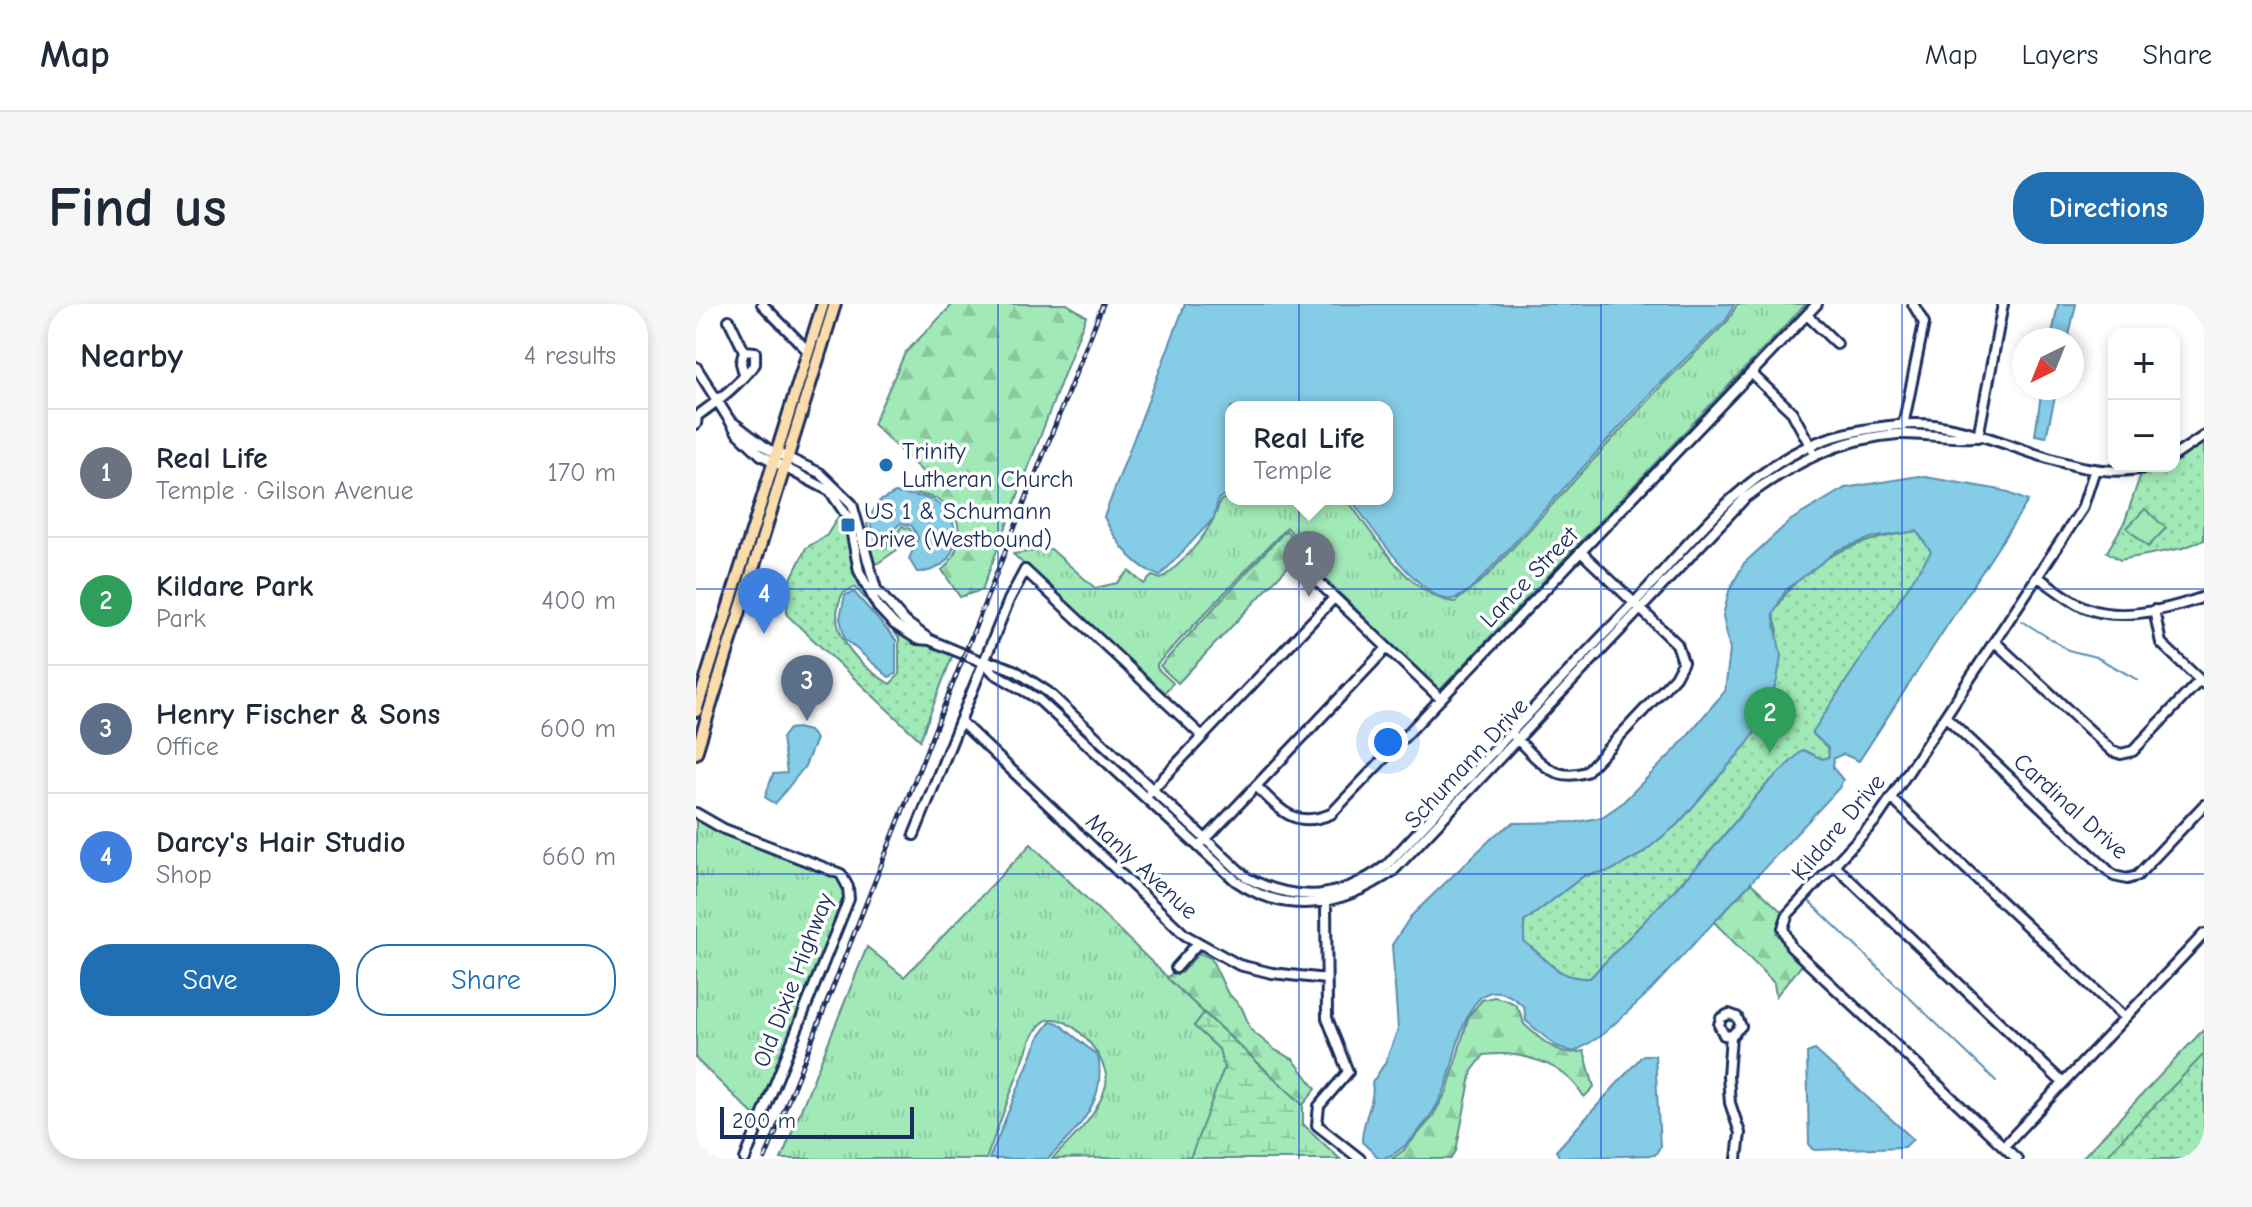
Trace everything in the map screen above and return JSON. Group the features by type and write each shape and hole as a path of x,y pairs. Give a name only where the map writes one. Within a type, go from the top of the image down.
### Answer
{"main road":[{"path":"696,753 823,304"},
{"path":"696,711 835,304"}],"street":[{"path":"762,304 808,351"},
{"name":"Lance Street","path":"1256,786 1289,816 1312,822 1331,814 1817,304"},
{"path":"1901,434 1924,323 1913,304"},
{"path":"1978,437 2003,304"},
{"path":"2194,304 2204,313"},
{"path":"1807,315 1837,344"},
{"path":"729,320 744,351 741,363 744,374"},
{"path":"696,424 697,416 738,386 744,374 752,368 758,356 755,352 744,351"},
{"name":"Schumann Drive","path":"696,367 737,432 780,460 820,473 852,504 876,589 903,620 930,640 985,663 996,663 1016,671 1048,692 1247,878 1274,891 1326,899"},
{"path":"1751,373 1792,412 1812,450"},
{"name":"Schumann Drive","path":"985,663 994,673 1041,701 1236,881 1263,897 1296,904 1354,896 1393,871 1738,493 1812,450 1853,431 1904,424 1958,430 2095,469 2108,470"},
{"name":"Schumann Drive","path":"1812,450 1901,434 1978,437"},
{"path":"2180,452 2204,436"},
{"name":"Kildare Drive","path":"2017,1159 1785,939 1786,917 1835,866 1891,798 2082,509 2095,469"},
{"path":"1513,736 1554,774 1570,778 1586,772 1675,677 1683,662 1677,644 1581,552"},
{"path":"1296,561 1441,699"},
{"path":"914,835 962,723 1009,600 1025,570 1202,736"},
{"path":"2038,577 2094,610 2154,610 2204,597"},
{"path":"1144,797 1334,598"},
{"path":"1995,642 2112,751 2121,754 2133,751 2202,682 2161,643 2154,610"},
{"path":"1198,847 1387,648"},
{"path":"1041,701 1048,692"},
{"name":"Cardinal Drive","path":"1946,717 2114,876 2127,879 2137,876 2204,805"},
{"name":"Manly Avenue","path":"962,723 1185,935 1239,965 1272,973 1326,979"},
{"path":"1092,748 1099,740"},
{"path":"1891,798 2125,1018"},
{"name":"Old Dixie Highway","path":"696,813 727,831 841,874 848,887 849,899 745,1159"},
{"path":"1835,866 2063,1083"},
{"path":"1326,899 1327,1018 1348,1072 1319,1106 1317,1125 1360,1159"},
{"path":"2004,1146 2204,934"},
{"path":"1176,968 1198,943"},
{"path":"1731,1036 1728,1091 1740,1133 1737,1159"}],"green space":[{"path":"953,304 1067,304 1086,316 982,590 960,597 942,570 955,553 958,543 958,523 954,514 937,499 912,492 928,477 873,424 905,353"},
{"path":"1737,304 1806,304 1439,691 1302,556 1305,551 1287,527 1157,664 1157,668 1173,683 1163,694 1013,554 1051,549 1095,588 1117,583 1129,571 1144,584 1152,576 1161,579 1197,544 1211,523 1220,501 1225,498 1225,505 1351,505 1408,577 1439,598 1455,602 1486,577 1661,386 1728,321"},
{"path":"2204,442 2204,540 2183,548 2120,560 2107,552 2125,521 2141,473 2180,472 2180,458"},
{"path":"2145,509 2166,528 2148,547 2127,528"},
{"path":"841,512 859,578 874,607 909,636 953,654 920,740 787,615 787,587 806,548 827,535","holes":["855,587 899,638 899,675 890,684 866,667 847,646 837,621 843,593"]},
{"path":"867,523 872,541 885,549 902,526 910,529 914,538 871,568"},
{"path":"1286,530 1302,552 1178,683 1160,666"},
{"path":"1916,531 1932,552 1812,733 1828,748 1829,757 1822,759 1803,751 1764,787 1705,858 1590,978 1561,972 1524,942 1524,922 1585,875 1610,871 1640,855 1678,824 1747,744 1765,717 1778,630 1773,614 1785,594 1800,578 1834,554 1853,546"},
{"path":"696,818 839,877 846,899 758,1119 696,1059"},
{"path":"1031,844 1204,1013 1194,1026 1219,1049 1224,1068 1192,1157 1052,1159 1077,1134 1097,1107 1106,1085 1106,1075 1089,1042 1070,1025 1052,1019 1042,1023 1031,1039 986,1159 781,1159 867,947 904,977"},
{"path":"1751,883 1782,912 1776,933 1803,964 1776,996 1774,983 1714,922"},
{"path":"1199,953 1211,958 1227,992 1242,1008 1251,1030 1275,1050 1293,1059 1316,1089 1303,1105 1167,978 1173,972 1181,973"},
{"path":"1494,997 1515,1004 1524,1024 1551,1046 1567,1052 1584,1051 1594,1087 1584,1097 1565,1075 1540,1061 1512,1055 1484,1055 1472,1071 1456,1151 1451,1159 1391,1159 1403,1151 1431,1119 1447,1091 1469,1015 1482,1000"},
{"path":"1204,1013 1303,1105 1303,1124 1340,1159 1190,1159 1224,1068 1219,1049 1194,1026"},
{"path":"2204,1029 2204,1159 2081,1159"},
{"path":"2204,1054 2204,1159 2103,1159"}],"water":[{"path":"1185,304 1734,304 1727,319 1659,384 1484,576 1466,593 1453,599 1441,598 1412,576 1355,505 1393,505 1393,401 1225,401 1225,495 1218,499 1214,518 1160,576 1150,572 1126,552 1104,517"},
{"path":"2058,304 2076,304 2071,328 2053,328"},
{"path":"2040,400 2054,400 2046,437 2035,435"},
{"path":"1919,476 2001,490 2028,501 1859,761 1843,754 1834,758 1833,768 1843,780 1839,788 1646,995 1601,1036 1574,1052 1556,1046 1526,1021 1524,1007 1505,994 1489,993 1477,1001 1468,1016 1445,1089 1434,1110 1400,1150 1380,1159 1362,1142 1362,1134 1372,1097 1372,1083 1385,1063 1398,1029 1392,945 1411,916 1495,835 1513,823 1577,822 1602,817 1621,804 1675,750 1725,691 1730,650 1723,616 1729,591 1744,563 1791,520 1845,488","holes":["1917,531 1931,552 1812,733 1828,748 1829,757 1822,759 1803,750 1764,787 1705,858 1590,978 1560,972 1524,942 1524,922 1585,875 1610,871 1640,855 1678,824 1747,744 1765,717 1777,680 1781,656 1773,614 1786,590 1838,550 1871,538"]},
{"path":"895,493 928,498 947,512 953,523 954,546 949,557 930,571 917,572 909,559 918,538 912,526 901,523 891,532 886,547 875,539 869,519 878,502"},
{"path":"854,592 896,640 896,674 889,677 845,639 840,618 845,595"},
{"path":"789,729 809,731 816,739 805,766 775,804 765,797 773,774 787,773 782,738"},
{"path":"1051,1021 1058,1023 1098,1056 1100,1073 1094,1101 1088,1114 1048,1159 989,1159 1039,1037"},
{"path":"1815,1050 1913,1139 1905,1147 1814,1150 1809,1144 1807,1053"},
{"path":"1643,1055 1655,1055 1660,1147 1655,1155 1560,1158 1556,1151"}],"waterway":[{"path":"2022,621 2068,650 2096,657 2138,680"},
{"path":"1810,902 1996,1081"}],"railway":[{"path":"765,1159 1103,304"}],"place":[{"name":"Trinity Lutheran Church","path":"886,465"},
{"name":"US 1 & Schumann Drive (Westbound)","path":"848,525"},
{"name":"Real Life","path":"1309,597"},
{"name":"Darcy's Hair Studio","path":"764,634"},
{"name":"Henry Fischer & Sons","path":"807,721"},
{"name":"Kildare Park","path":"1770,753"}]}
